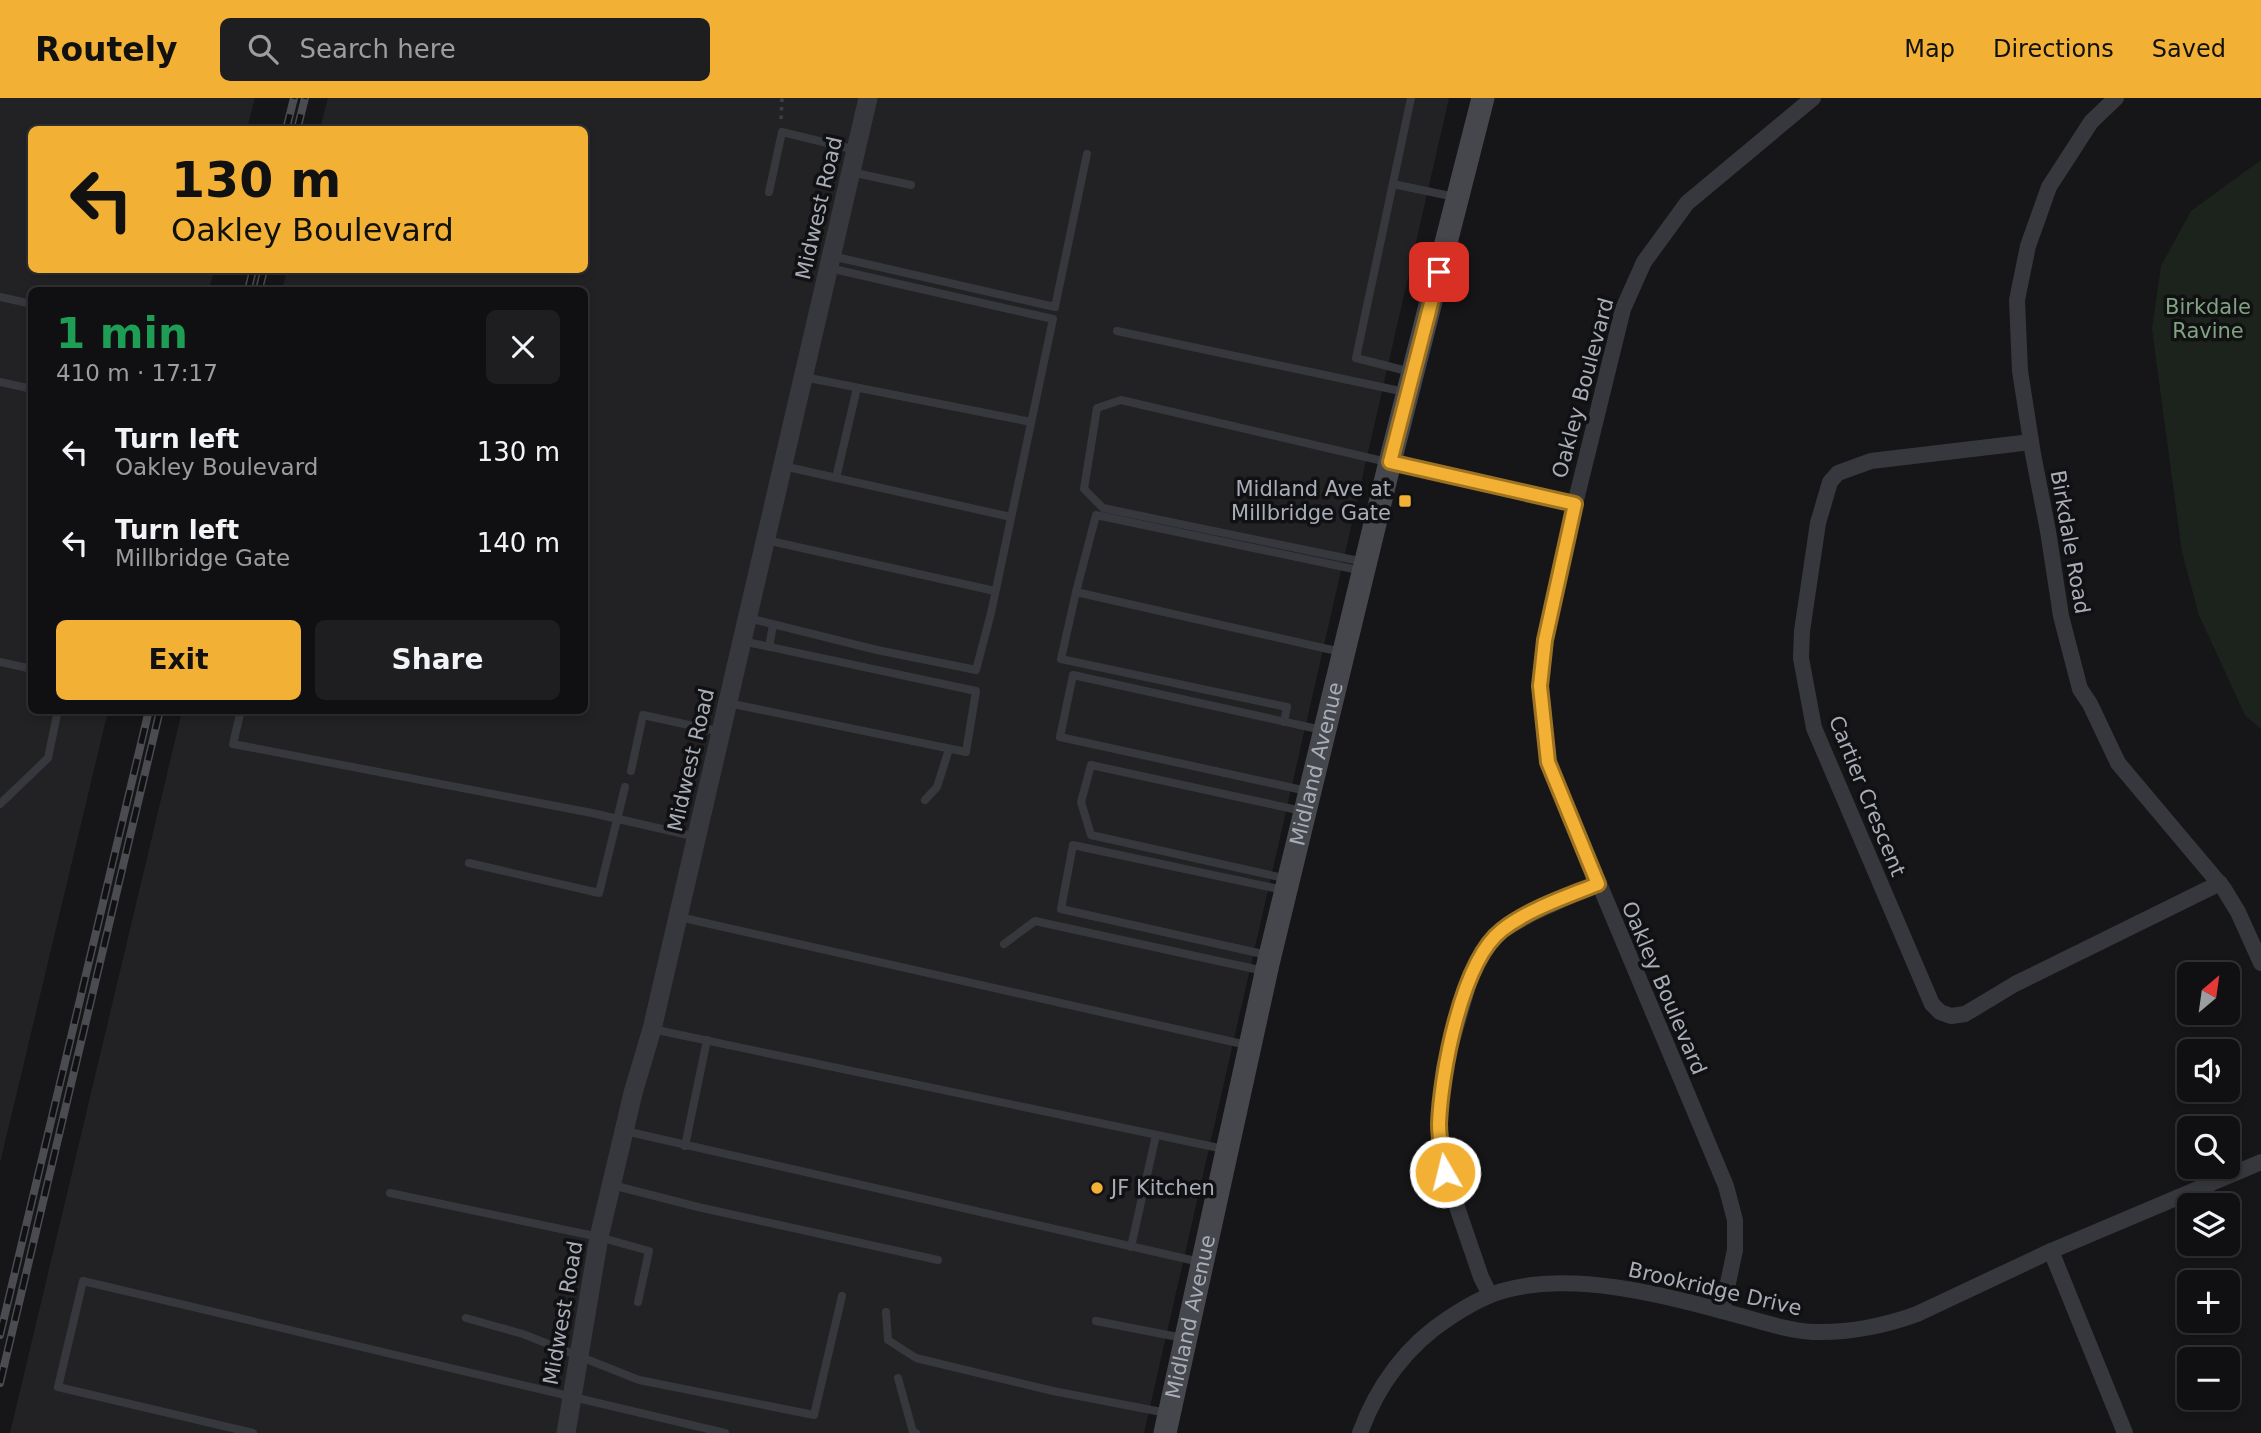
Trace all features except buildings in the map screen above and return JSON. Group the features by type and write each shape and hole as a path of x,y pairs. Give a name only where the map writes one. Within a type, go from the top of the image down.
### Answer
{"main road":[{"name":"Midland Avenue","path":"1167,1423 1268,963 1482,98"}],"street":[{"name":"Midwest Road","path":"566,1433 599,1237 633,1093 652,1029 868,98"},
{"name":"Oakley Boulevard","path":"1722,1311 1735,1250 1735,1220 1726,1186 1548,762 1540,686 1545,640 1575,504 1623,309 1644,262 1687,203 1813,98"},
{"name":"Birkdale Road","path":"2116,98 2091,122 2049,187 2028,246 2017,300 2020,371 2031,442 2047,520 2061,616 2080,689 2118,763 2220,883 2238,912 2261,963"},
{"name":"Cartier Crescent","path":"2031,442 1871,461 1852,466 1838,473 1830,482 1818,523 1801,643 1814,728 1901,936 1932,1004 1940,1012 1951,1016 1965,1014 2015,984 2220,883"},
{"path":"1390,462 1575,504"},
{"path":"1490,1295 1481,1277 1445,1172 1439,1126 1444,1068 1470,979 1482,953 1501,931 1531,914 1598,884"},
{"name":"Brookridge Drive","path":"1360,1433 1385,1383 1414,1346 1446,1320 1490,1295 1543,1284 1596,1284 1722,1311 1789,1329 1814,1332 1859,1329 1917,1314 2051,1251 2261,1162"},
{"path":"2051,1251 2125,1433"}],"lane":[{"path":"1410,382 1356,358 1411,98"},
{"path":"769,192 782,132 856,150"},
{"path":"830,262 883,268 1055,307 1087,154"},
{"path":"851,172 911,185"},
{"path":"1393,184 1458,197"},
{"path":"748,618 877,650 976,670 995,591 1053,319 880,280 830,262"},
{"path":"880,280 883,268"},
{"path":"0,297 28,303"},
{"path":"1118,331 1410,382"},
{"path":"804,377 1031,422"},
{"path":"0,382 28,388"},
{"path":"836,478 857,388"},
{"path":"1366,567 1103,508 1084,489 1097,408 1121,400 1390,462"},
{"path":"783,466 1011,517"},
{"path":"1284,722 1287,707 1060,659 1096,515 1366,567"},
{"path":"766,540 995,591"},
{"path":"1076,592 1344,653"},
{"path":"769,647 773,625"},
{"path":"728,703 966,752 976,691 742,641"},
{"path":"0,662 28,668"},
{"path":"1308,801 1060,737 1073,675 1325,731"},
{"path":"0,804 48,758 57,714"},
{"path":"240,714 233,744 697,836"},
{"path":"631,771 643,715 721,733"},
{"path":"925,800 937,788 949,749"},
{"path":"1287,885 1091,835 1081,802 1091,765 1308,801"},
{"path":"469,863 599,893 625,787"},
{"path":"1268,963 1061,909 1073,845 1287,885"},
{"path":"678,917 1250,1046"},
{"path":"1004,943 1035,920 1268,963"},
{"path":"652,1029 1227,1149"},
{"path":"685,1146 707,1040"},
{"path":"625,1131 1203,1262"},
{"path":"1131,1247 1156,1135"},
{"path":"611,1185 938,1260"},
{"path":"390,1193 599,1237 649,1251 638,1302"},
{"path":"253,1433 58,1387 83,1281 725,1433"},
{"path":"466,1318 523,1334 639,1380 814,1415 842,1296"},
{"path":"886,1312 888,1340 916,1358 1054,1391 1167,1423"},
{"path":"1096,1321 1186,1339"},
{"path":"898,1378 913,1432 916,1433"}],"path":[{"path":"782,98 782,132"}],"shaded area":[{"path":"0,98 255,98 248,126 28,126 28,273 213,273 210,287 28,287 28,714 107,714 0,1163"},
{"path":"328,98 1449,98 1144,1433 10,1433 181,714 588,714 588,287 283,287 286,273 588,273 588,126 321,126"}],"green space":[{"name":"Birkdale Ravine","path":"2261,160 2261,729 2245,715 2199,615 2182,552 2152,329 2161,266 2191,211"}],"railway":[{"path":"287,126 294,98"},
{"path":"298,126 305,98"},
{"path":"249,287 252,273"},
{"path":"260,287 263,273"},
{"path":"0,1335 148,714"},
{"path":"0,1383 159,714"}],"place":[{"name":"Midland Ave at Millbridge Gate","path":"1405,501"},
{"name":"JF Kitchen","path":"1097,1188"}],"route":[{"path":"1439,272 1390,462 1575,504 1545,640 1540,686 1548,762 1598,884 1531,914 1501,931 1482,953 1470,979 1444,1068 1439,1126 1445,1172"}]}
